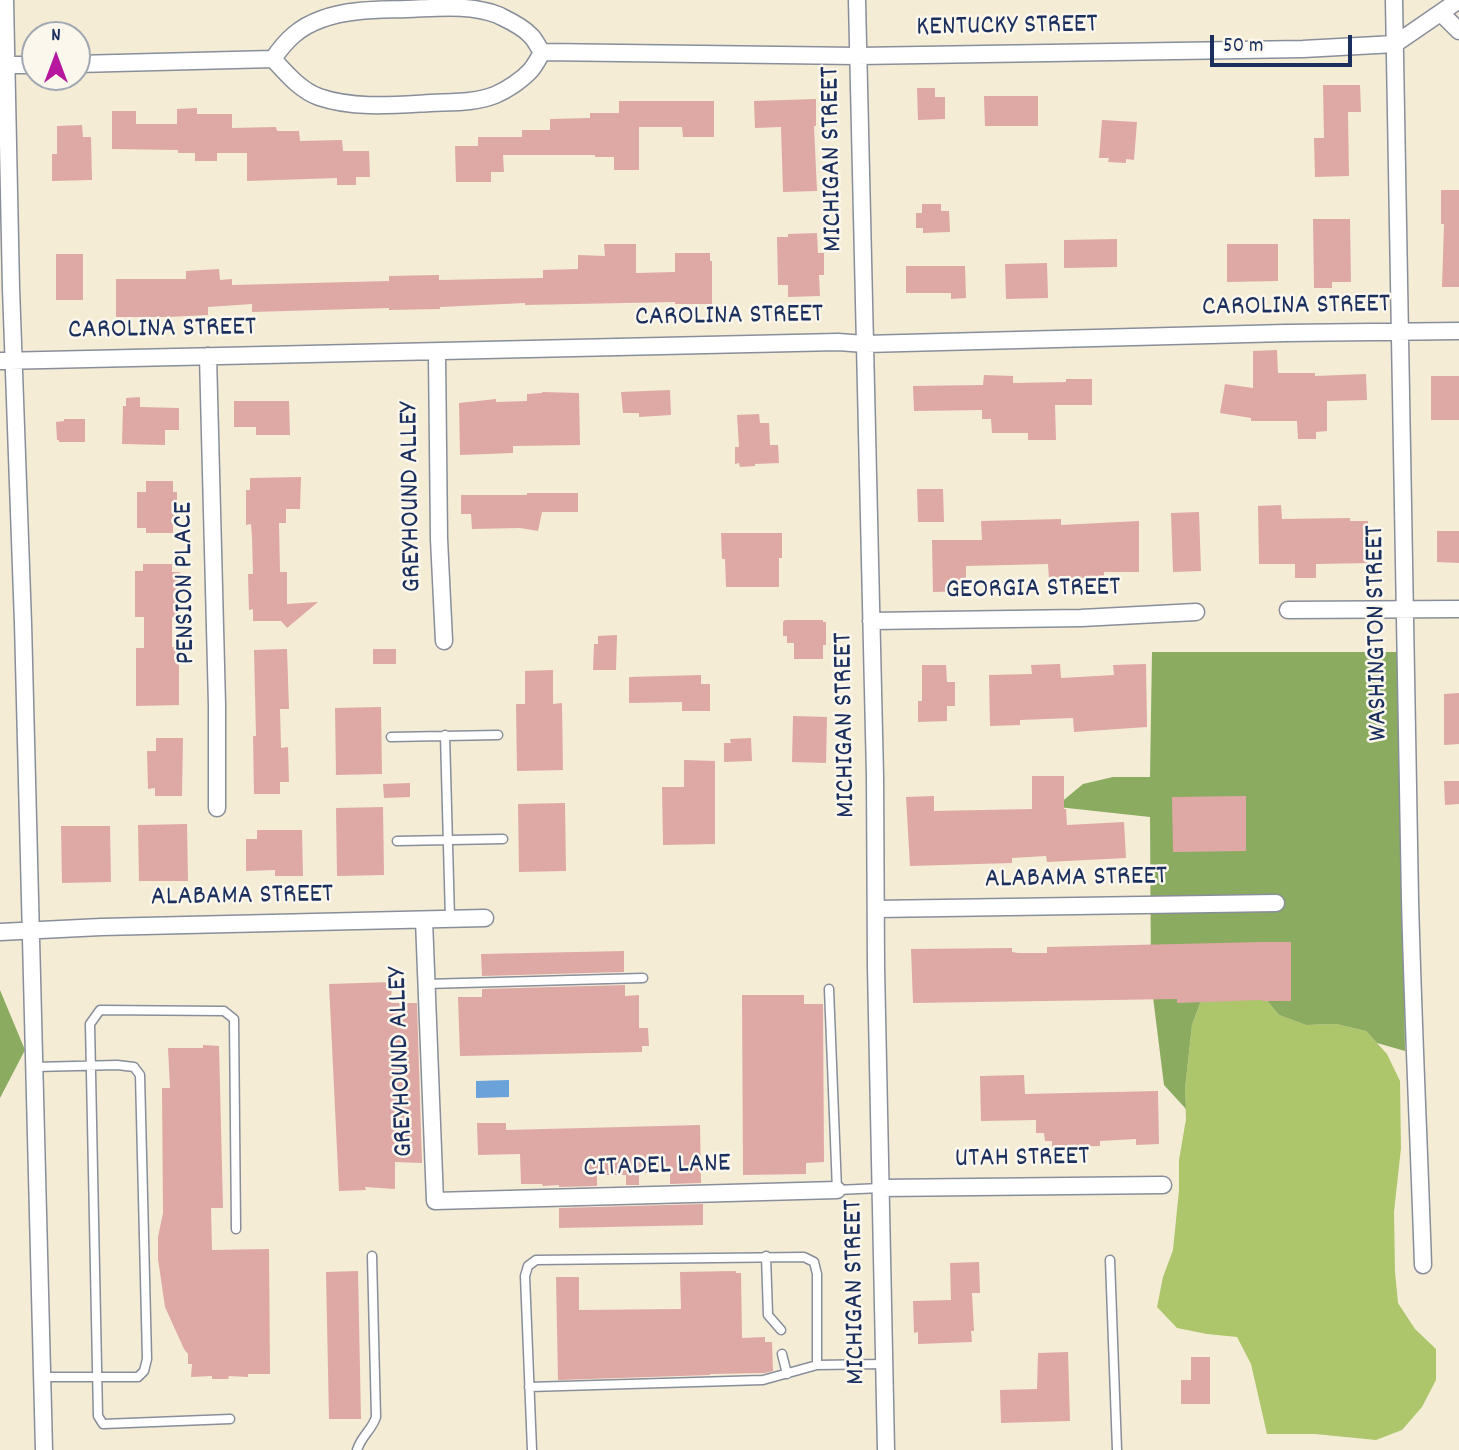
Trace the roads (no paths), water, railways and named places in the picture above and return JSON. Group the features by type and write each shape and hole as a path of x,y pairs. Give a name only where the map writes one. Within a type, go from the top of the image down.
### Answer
{"street":[{"path":"5,0 10,274 7,361 31,930 44,1450"},
{"name":"MICHIGAN STREET","path":"857,0 872,621 886,1450"},
{"name":"WASHINGTON STREET","path":"1394,0 1413,1030 1423,1265"},
{"path":"1395,44 1459,0"},
{"path":"91,64 274,60 300,87 318,96 339,102 404,104 474,101 495,95 530,70 542,52 530,34 513,23 495,14 453,7 366,10 322,19 301,29 284,43 274,60"},
{"path":"1441,13 1459,31"},
{"name":"KENTUCKY STREET","path":"542,52 858,56 1289,49 1395,44"},
{"path":"7,65 21,65"},
{"name":"CAROLINA STREET","path":"7,361 824,342 865,344 1459,331"},
{"name":"GREYHOUND ALLEY","path":"437,353 439,539 444,641"},
{"name":"PENSION PLACE","path":"208,356 218,808"},
{"path":"1288,610 1459,609"},
{"name":"GEORGIA STREET","path":"872,621 1082,618 1196,612"},
{"name":"ALABAMA STREET","path":"876,909 1276,903"},
{"name":"ALABAMA STREET","path":"0,932 485,918"},
{"name":"GREYHOUND ALLEY","path":"424,920 435,1201"},
{"name":"UTAH STREET","path":"881,1188 1163,1185"},
{"name":"CITADEL LANE","path":"435,1201 837,1189"}],"lane":[{"path":"446,735 450,919"},
{"path":"391,737 498,735"},
{"path":"397,841 503,839"},
{"path":"426,984 643,978"},
{"path":"829,989 837,1189"},
{"path":"230,1419 103,1423 98,1416 90,1024 100,1010 224,1012 234,1019 236,1229"},
{"path":"34,1067 117,1065 134,1067 140,1074 147,1359 144,1371 138,1377 42,1377"},
{"name":"CITADEL LANE","path":"837,1189 881,1188"},
{"path":"358,1450 361,1440 376,1417 372,1256"},
{"path":"766,1256 768,1315 781,1330"},
{"path":"532,1450 525,1276 528,1266 536,1260 804,1257 814,1262 817,1274 817,1365"},
{"path":"1110,1260 1117,1450"},
{"path":"782,1354 787,1374"},
{"path":"529,1387 763,1380 817,1365 884,1364"}],"water":[{"path":"509,1080 509,1097 476,1098 476,1081"}]}
